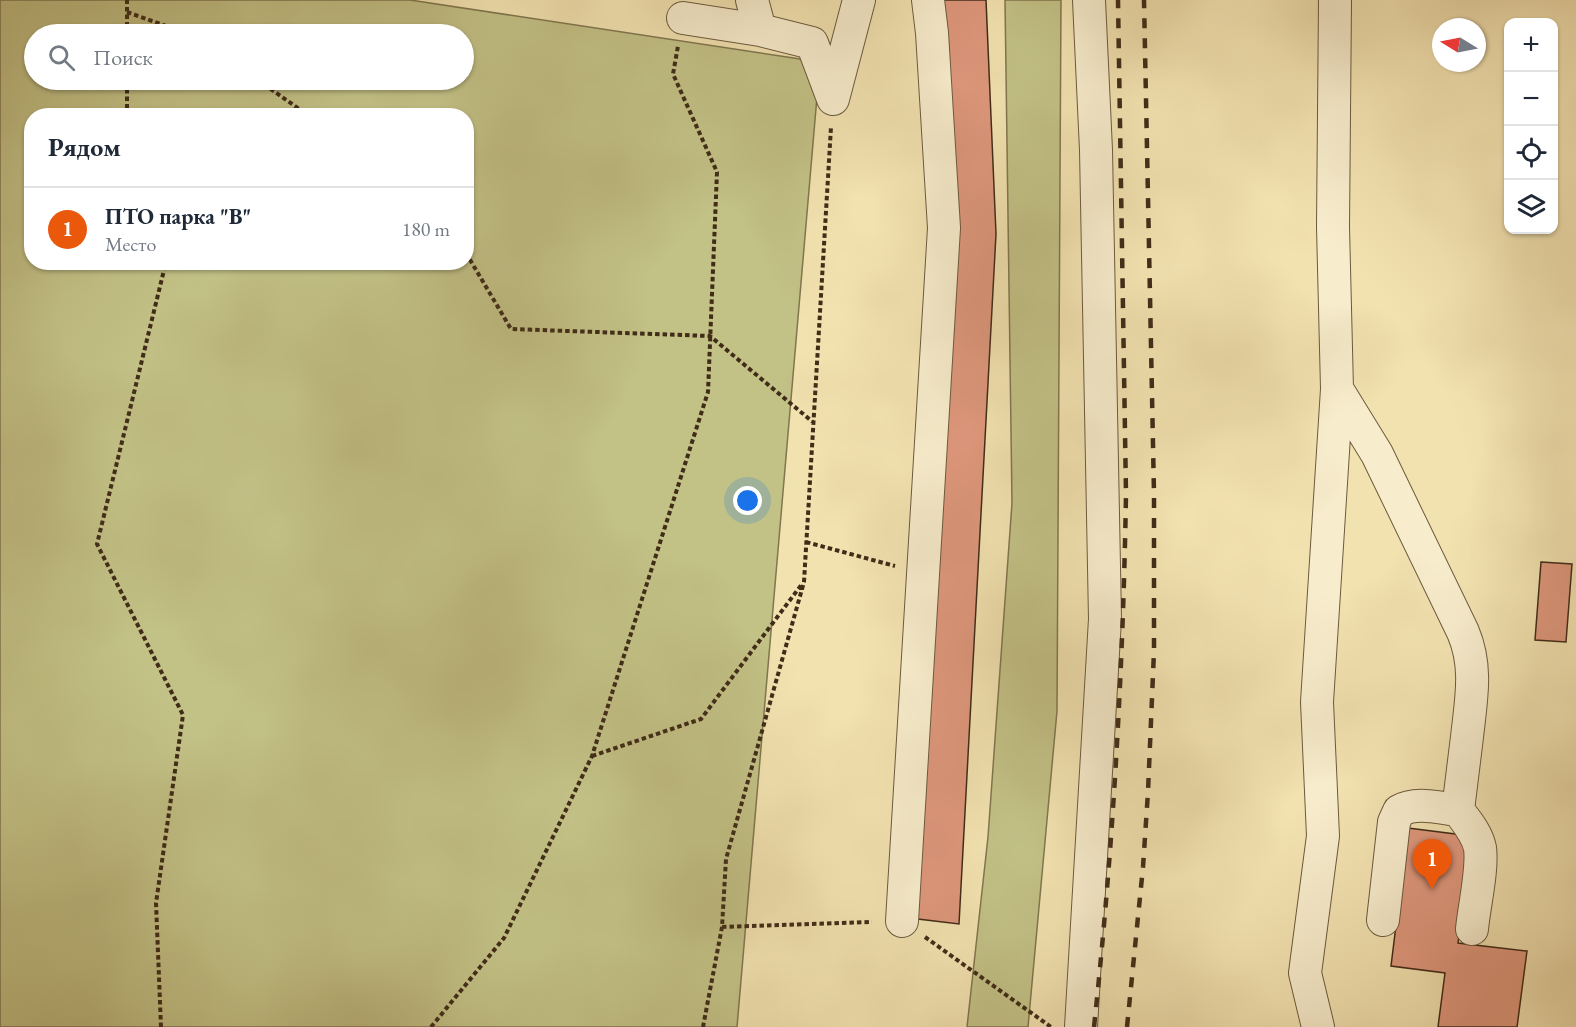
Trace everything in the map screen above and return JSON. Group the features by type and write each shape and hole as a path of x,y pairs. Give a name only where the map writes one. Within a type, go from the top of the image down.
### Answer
{"lane":[{"path":"752,0 760,30"},
{"path":"833,99 859,0"},
{"path":"902,921 944,228 928,0"},
{"path":"1081,1027 1105,619 1096,150 1089,0"},
{"path":"1318,1027 1305,973 1323,836 1317,702 1337,389 1333,227 1335,0"},
{"path":"683,18 760,30 812,43 833,99"},
{"path":"1337,389 1377,454 1470,648 1473,689 1458,810 1471,827 1480,847 1472,929"},
{"path":"1383,920 1398,811 1407,806 1417,805 1458,810"}],"path":[{"path":"127,0 127,24"},
{"path":"127,12 161,24"},
{"path":"431,1027 504,938 592,756 708,392 717,172 673,74"},
{"path":"127,90 127,108"},
{"path":"272,90 298,108"},
{"path":"703,1027 722,927 726,859 804,582 833,99"},
{"path":"474,267 511,329 710,336 814,423"},
{"path":"161,1027 156,903 183,715 97,544 163,270"},
{"path":"806,542 923,573"},
{"path":"592,756 701,719 804,582"},
{"path":"722,927 902,921 1051,1027"}],"shaded area":[{"path":"0,0 410,0 820,62 737,1027 0,1027"},
{"path":"1005,0 1061,0 1057,711 1028,1027 967,1027 988,837 1012,503"}],"building":[{"path":"942,0 986,0 996,234 959,924 918,919"},
{"path":"1541,562 1572,564 1566,642 1535,640"},
{"path":"1408,828 1471,836 1458,943 1527,951 1517,1027 1438,1027 1445,973 1391,966"}],"railway":[{"path":"1094,1027 1112,828 1125,561 1126,494 1118,0"},
{"path":"1127,1027 1143,867 1154,651 1154,494 1144,0"}],"place":[{"name":"ПТО парка \"В\"","path":"1432,889"}]}
